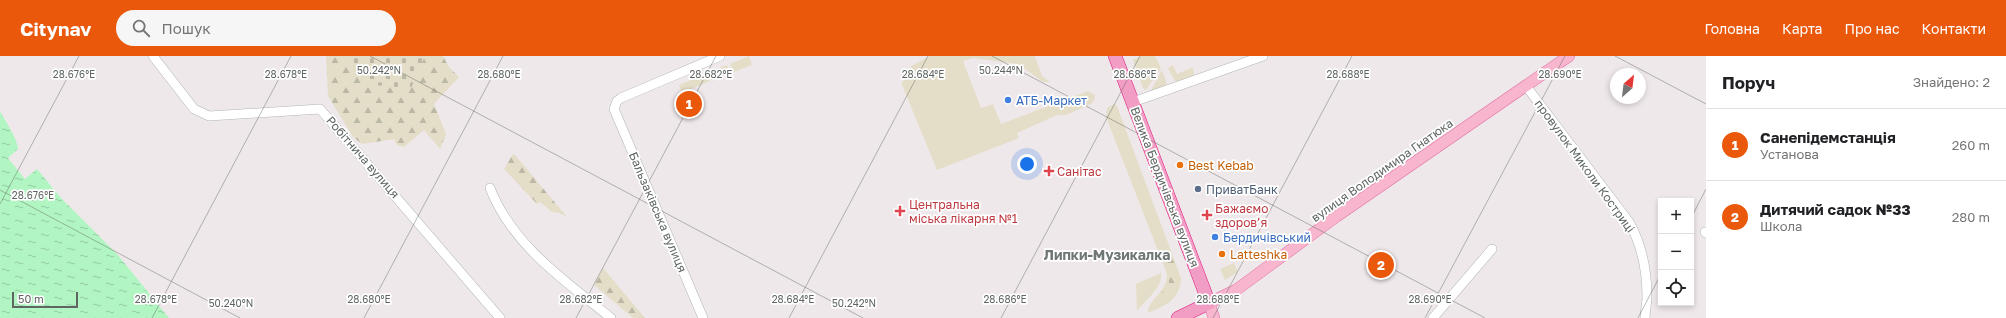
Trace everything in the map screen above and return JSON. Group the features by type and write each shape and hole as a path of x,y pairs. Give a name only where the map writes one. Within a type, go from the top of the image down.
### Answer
{"highway":[{"name":"Велика Бердичівська вулиця","path":"1110,56 1206,309"},
{"name":"Велика Бердичівська вулиця","path":"1115,56 1133,102 1206,309"},
{"path":"1178,318 1206,309"}],"main road":[{"name":"вулиця Володимира Гнатюка","path":"1206,309 1236,290 1337,216 1569,56"},
{"name":"Велика Бердичівська вулиця","path":"1206,309 1214,318"}],"street":[{"name":"Робітнича вулиця","path":"153,56 194,109 209,116 320,109 500,318"},
{"name":"Бальзаківська вулиця","path":"701,317 614,112 615,105 621,98 720,56"},
{"path":"1133,102 1263,56"},
{"name":"провулок Миколи Костриці","path":"1526,86 1629,222 1636,235 1646,270 1647,299 1644,306 1645,318"},
{"path":"490,188 511,228 548,267 611,318"},
{"path":"1433,318 1492,250"}],"green space":[{"path":"326,56 443,56 449,67 459,77 434,104 446,134 440,149 424,130 404,147 397,145 394,139 362,144 353,137 328,96"},
{"path":"348,56 425,56 411,88 372,85 348,60"},
{"path":"749,56 752,65 734,72 730,64"},
{"path":"930,56 1035,56 1042,76 1050,82 1043,82 1018,64 973,58 963,61 981,108 993,104 1001,124 1088,91 1095,95 1094,101 1091,104 1066,115 1057,115 1017,133 1019,138 937,170 902,85 902,82 910,75 911,66"},
{"path":"1141,56 1155,56 1161,68 1146,90 1143,88 1133,60"},
{"path":"727,65 730,74 712,81 709,72"},
{"path":"1173,65 1177,74 1193,67 1194,74 1186,80 1175,81 1168,68"},
{"path":"1162,70 1166,81 1166,86 1150,92"},
{"path":"707,73 710,81 682,93 679,85"},
{"path":"1114,104 1117,106 1181,278 1178,291 1171,301 1148,313 1151,304 1164,286 1167,274 1106,117 1107,108"},
{"path":"513,154 567,217 559,213 552,212 540,202 537,204 504,169"},
{"path":"1168,253 1173,257 1176,264 1177,280 1172,295 1162,304 1159,302 1158,298 1169,283 1165,256"},
{"path":"1234,263 1238,272 1225,280 1220,269"},
{"path":"603,268 645,318 633,318 594,285"},
{"path":"1161,273 1160,283 1157,288 1137,311 1136,284"}],"water":[{"path":"0,111 14,135 18,149 8,158 25,179 37,169 61,198 118,255 169,318 0,318"}],"place":[{"name":"АТБ-Маркет","path":"1008,100"},
{"name":"Санепідемстанція","path":"689,104"},
{"name":"Best Kebab","path":"1180,165"},
{"name":"Санітас","path":"1049,171"},
{"name":"ПриватБанк","path":"1198,189"},
{"name":"Центральна міська лікарня №1","path":"900,211"},
{"name":"Бажаємо здоровʼя","path":"1207,215"},
{"name":"Бердичівський","path":"1215,237"},
{"name":"Latteshka","path":"1222,254"},
{"name":"Дитячий садок №33","path":"1381,265"}],"district":[{"name":"Липки-Музикалка","path":"1107,254"}]}
